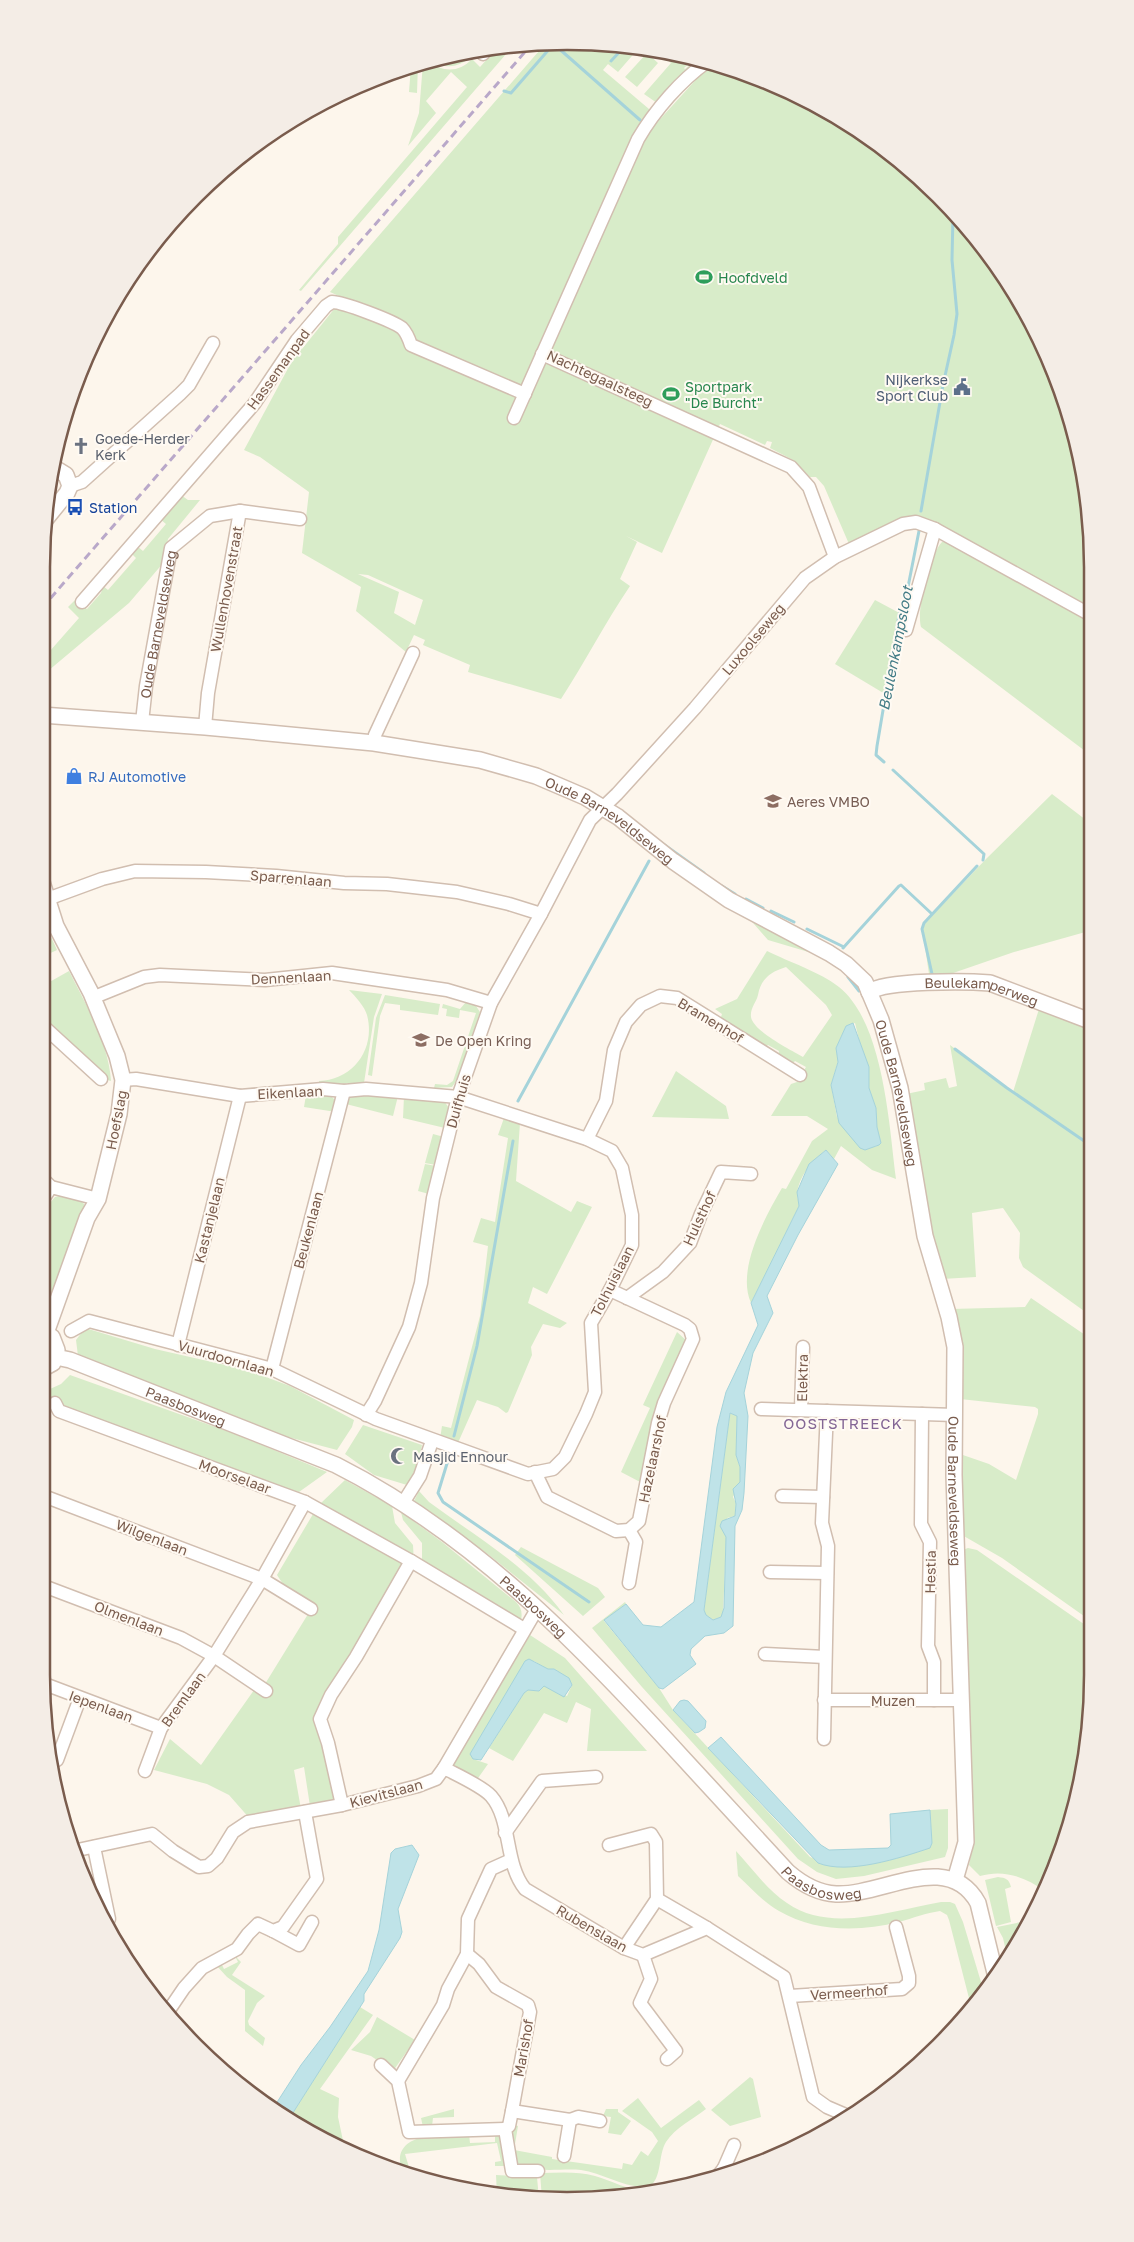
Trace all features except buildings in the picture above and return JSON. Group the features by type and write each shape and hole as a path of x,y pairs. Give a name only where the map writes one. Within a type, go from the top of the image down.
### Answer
{"street":[{"name":"Nachtegaalsteeg","path":"700,68 644,129 542,354 791,467 809,487 835,557"},
{"name":"Hassemanpad","path":"82,602 254,404 296,340 326,306 332,302 344,304 397,325 407,335 411,345 525,394"},
{"path":"70,486 82,482 190,385 213,343"},
{"path":"514,418 542,354"},
{"path":"53,510 67,493 70,486 66,475 59,471"},
{"name":"Wullenhovenstraat","path":"205,727 208,693 240,511 300,519"},
{"name":"Oude Barneveldseweg","path":"142,722 146,686 171,548 210,516 240,511"},
{"name":"Luxoolseweg","path":"603,808 695,708 805,578 835,557 909,522 925,524 935,529 1084,612"},
{"path":"906,630 935,529"},
{"path":"374,743 375,735 413,653"},
{"name":"Oude Barneveldseweg","path":"50,716 205,727 374,743 480,760 536,776 585,797 603,808 729,900 830,953 865,982 881,1020 900,1088 925,1236 954,1340 954,1475 966,1842 955,1880"},
{"name":"Duifhuis","path":"371,1417 375,1401 409,1327 421,1284 435,1191 458,1097 491,1003 541,914 590,820 603,808"},
{"name":"Sparrenlaan","path":"50,898 102,879 135,871 206,872 276,876 344,883 387,884 457,892 509,904 541,914"},
{"name":"Hoefslag","path":"50,913 92,998 117,1056 123,1080 119,1114 98,1199 88,1218 50,1316"},
{"name":"Dennenlaan","path":"92,998 144,977 160,975 265,980 332,973 447,990 491,1003"},
{"name":"Beulekamperweg","path":"870,992 885,986 972,981 990,984 1084,1019"},
{"name":"Bramenhof","path":"587,1139 606,1101 614,1050 626,1022 641,1005 660,996 677,998 800,1075"},
{"path":"50,1032 101,1079"},
{"name":"Eikenlaan","path":"123,1080 136,1079 240,1096 366,1089 458,1097"},
{"name":"Beukenlaan","path":"272,1370 344,1091"},
{"name":"Kastanjelaan","path":"178,1345 240,1096"},
{"name":"Tolhuislaan","path":"371,1417 432,1441 528,1474 553,1469 565,1457 595,1392 591,1323 632,1245 632,1215 624,1160 612,1151 587,1139 458,1097"},
{"name":"Hulsthof","path":"627,1298 663,1272 690,1244 700,1214 721,1172 752,1174"},
{"path":"50,1184 98,1199"},
{"name":"Hazelaarshof","path":"610,1290 685,1325 690,1329 693,1339 664,1403 648,1471 642,1513 639,1521 630,1530"},
{"name":"Vuurdoornlaan","path":"71,1331 88,1321 272,1370 371,1417"},
{"path":"50,1338 56,1343 56,1357 50,1365"},
{"name":"Elektra","path":"802,1410 803,1347"},
{"name":"Paasbosweg","path":"56,1357 70,1360 313,1456 376,1486 448,1533 500,1575 620,1689 798,1881 815,1890 834,1894 850,1894 929,1877 955,1880"},
{"name":"Moorselaar","path":"55,1403 59,1411 305,1502 411,1561 524,1629"},
{"name":"Elektra","path":"761,1409 955,1415"},
{"path":"824,1739 828,1546 822,1523 827,1411"},
{"name":"Hestia","path":"922,1414 921,1524 930,1542 928,1646 934,1662 934,1700"},
{"path":"403,1503 420,1476 432,1441"},
{"path":"535,1472 544,1493 553,1501 616,1532 630,1530 636,1542 629,1583"},
{"path":"782,1496 823,1496"},
{"name":"Wilgenlaan","path":"50,1498 262,1579"},
{"name":"Bremlaan","path":"145,1771 161,1728 214,1656 262,1579 305,1502"},
{"path":"342,1804 328,1743 320,1719 331,1695 356,1657 411,1561"},
{"path":"770,1572 828,1573"},
{"path":"262,1579 311,1610"},
{"name":"Olmenlaan","path":"50,1588 181,1638 214,1656"},
{"name":"Kievitslaan","path":"94,1847 152,1834 173,1851 199,1867 208,1866 217,1858 233,1832 248,1822 342,1804 418,1786 436,1779 537,1609"},
{"path":"765,1654 825,1657"},
{"path":"214,1656 266,1691"},
{"name":"Iepenlaan","path":"50,1686 161,1728"},
{"path":"57,1760 80,1698"},
{"name":"Muzen","path":"824,1700 962,1700"},
{"name":"Rubenslaan","path":"444,1768 490,1794 498,1806 511,1860 519,1882 525,1890 624,1948 643,1955 707,1928"},
{"path":"505,1833 542,1781 596,1777"},
{"path":"273,1931 283,1927 317,1879 305,1812"},
{"path":"609,1845 651,1834 656,1842 657,1899 624,1948"},
{"path":"80,1850 94,1847 108,1913"},
{"path":"398,2081 443,2005 448,1989 467,1954 468,1919 491,1869 511,1860"},
{"path":"955,1880 966,1887 978,1903 994,1967"},
{"path":"657,1899 784,1977 813,2097 827,2107 841,2113"},
{"path":"171,2008 184,1988 202,1968 237,1949 258,1924 299,1946 312,1922"},
{"name":"Vermeerhof","path":"790,1996 902,1989 909,1983 909,1976 896,1927"},
{"name":"Marishof","path":"467,1954 479,1964 496,1987 528,2005 530,2012 512,2111 505,2130 512,2171 538,2170"},
{"path":"643,1955 651,1979 640,2003 676,2051 668,2059"},
{"path":"381,2065 398,2081 409,2132 505,2130"},
{"path":"512,2111 570,2120 578,2117 600,2121"},
{"path":"564,2156 570,2120"},
{"path":"726,2167 734,2145"}],"green space":[{"name":"Sportpark \"De Burcht\"","path":"539,51 601,51 634,54 618,72 608,64 603,70 649,109 650,113 645,122 652,128 707,70 765,89 826,119 882,157 908,178 956,226 997,280 1015,309 1045,369 1057,401 1074,466 1083,533 1084,606 924,520 849,544 824,486 816,477 810,477 793,460 770,448 772,442 767,441 765,445 720,424 662,553 626,536 637,542 620,579 630,586 561,699 468,672 470,665 423,645 425,640 414,635 406,652 356,611 361,587 302,553 309,492 260,457 244,450 299,348 302,349 335,308 367,319 370,310 330,292","holes":["358,574 368,575 423,600 415,625 394,613 399,592"]},
{"path":"507,53 301,291 299,290 338,244 338,237 467,87 451,72 426,101 436,113 408,146 419,113 422,71 437,67 451,70 456,69 467,64 472,59 480,67 490,56"},
{"path":"644,56 651,57 658,63 637,87 625,77"},
{"path":"466,60 458,65 442,66"},
{"path":"668,60 688,65 685,69 689,65 695,67 657,103 644,94 671,63"},
{"path":"418,72 417,93 409,92 410,74"},
{"path":"181,495 188,500 200,500 168,539 164,562 129,603 50,669 50,651 79,618 68,607 75,600 87,609 101,593 103,586 108,590 136,558 131,553 137,546 143,551 166,524 160,519"},
{"path":"942,542 946,542 1084,615 1084,750 921,627 920,608 922,596 937,548"},
{"path":"875,600 905,616 890,697 835,664"},
{"path":"1052,794 1084,818 1084,932 1014,952 930,981 922,926"},
{"path":"747,916 822,956 768,940"},
{"path":"50,935 57,950 50,953"},
{"path":"767,951 814,972 831,982 839,987 854,1003 866,1025 882,1077 896,1179 872,1170 841,1146 834,1159 826,1150 821,1154 807,1169 800,1181 797,1194 799,1206 751,1303 747,1290 747,1275 754,1244 761,1228 782,1188 786,1189 812,1141 828,1129 807,1116 771,1116 791,1084 797,1082 806,1067 795,1061 791,1065 778,1057 779,1051 768,1045 764,1048 720,1020 722,1014 715,1009 737,999","holes":["786,967 826,1005 832,1015 803,1057 765,1034 753,1022 751,1017 752,1008 764,980 775,971","855,1023 863,1056 869,1067 869,1093 876,1108 877,1127 881,1143 875,1147 837,1117 831,1085 838,1061 836,1048 846,1026"]},
{"path":"69,971 101,1038 111,1081 104,1079 106,1075 50,1025 50,982"},
{"path":"349,990 382,994 374,1017 364,1083 319,1084 319,1081 342,1075 352,1069 365,1051 369,1028 367,1015 357,998"},
{"path":"385,995 440,1004 438,1015 400,1010 400,1005 385,1003 380,1016 372,1076 368,1075 376,1018"},
{"path":"466,1002 476,1006 480,1012 457,1080 452,1087 434,1088 435,1084 447,1085 453,1081 476,1013 460,1010 459,1018 446,1016 447,1009 442,1008 443,1004 460,1009"},
{"path":"1039,1009 1084,1026 1084,1311 1023,1267 1019,1258 1020,1233 1003,1208 972,1213 976,1277 942,1279 931,1231 906,1094 925,1090 924,1083 946,1078 949,1088 957,1086 950,1045 1013,1092"},
{"path":"676,1071 726,1106 729,1119 652,1117"},
{"path":"329,1094 336,1101 336,1112 304,1107 306,1095"},
{"path":"352,1095 398,1096 393,1116 346,1104"},
{"path":"404,1096 444,1101 449,1108 445,1128 403,1118"},
{"path":"504,1118 520,1123 516,1181 571,1212 577,1201 592,1207 547,1294 533,1287 528,1303 567,1323 560,1328 543,1324 531,1347 532,1355 508,1412 506,1413 498,1407 477,1400 457,1445 440,1439 442,1426 451,1428 480,1316 488,1246 473,1242 481,1218 495,1222 508,1138 498,1135"},
{"path":"433,1134 444,1137 436,1165 425,1163"},
{"path":"425,1164 436,1166 429,1194 418,1191"},
{"path":"64,1195 74,1197 86,1207 50,1301 50,1203 55,1197"},
{"path":"1031,1298 1084,1334 1084,1616 1002,1558 962,1535 960,1454 989,1464 1016,1480 1038,1409 1035,1407 960,1399 951,1309 1025,1307"},
{"path":"85,1328 155,1349 247,1370 290,1386 354,1420 352,1427 337,1450 269,1432 78,1356 76,1340"},
{"path":"677,1332 687,1341 642,1483 621,1472 650,1408 643,1405"},
{"path":"70,1375 235,1434 327,1472 299,1492 276,1486 50,1403 50,1389 61,1384"},
{"path":"730,1413 737,1416 736,1455 740,1467 740,1482 733,1497 736,1503 735,1516 727,1518 723,1613 721,1617 713,1620 706,1615 704,1610"},
{"path":"363,1425 422,1445 418,1464 407,1485 374,1475 345,1454"},
{"path":"345,1480 392,1506 395,1523 413,1545 414,1563 321,1503"},
{"path":"419,1491 429,1502 519,1567 564,1615 489,1555 414,1501"},
{"path":"316,1509 404,1565 320,1707 334,1801 310,1806 304,1767 294,1770 301,1809 251,1820 229,1795 207,1784 154,1770 170,1739 201,1765 259,1683 265,1684 313,1606 283,1584 277,1575"},
{"path":"401,1512 442,1542 516,1602 521,1612 520,1623 422,1568 422,1543 403,1520"},
{"path":"521,1547 598,1588 605,1597 583,1616 515,1555"},
{"path":"968,1548 977,1550 1084,1624 1083,1709 1080,1742 1074,1776 1057,1841 1039,1887 1022,1878 1006,1874 997,1873 980,1876 969,1865 972,1850 963,1550"},
{"path":"625,1602 626,1604 604,1621 659,1688 673,1710 810,1857 836,1867 854,1866 920,1851 932,1843 930,1810 948,1809 948,1848 945,1857 864,1876 836,1879 817,1872 798,1859 642,1687 592,1628"},
{"path":"530,1635 565,1658 647,1751 587,1751 591,1709 576,1702 567,1723 544,1713 513,1761 489,1748 524,1693 528,1690 538,1691 544,1685 567,1696 572,1685 569,1679 554,1669 548,1670 534,1661 473,1759 488,1764 476,1781 450,1767"},
{"path":"736,1851 780,1898 804,1912 823,1917 862,1917 941,1902 955,1904 963,1922 982,1984 969,1999 949,1920 947,1915 940,1911 884,1925 853,1928 822,1926 807,1923 779,1911 762,1899 738,1876"},
{"path":"998,1877 1007,1879 1011,1887 1005,1889 1011,1922 996,1926 985,1880"},
{"path":"1021,1922 1005,1949 1003,1938 997,1927"},
{"path":"238,1952 237,1958 241,1962 232,1975 265,1996 257,2003 248,2021 249,2025 265,2038 263,2046 245,2031 245,1990 227,1977 216,1965 220,1961 224,1969 238,1962 234,1954"},
{"path":"360,2007 373,2015 320,2089 339,2098 338,2117 343,2141 293,2113"},
{"path":"377,2017 415,2040 393,2071 371,2056 351,2050 370,2032"},
{"path":"750,2077 753,2079 761,2117 730,2126 711,2110"},
{"path":"638,2098 661,2128 699,2100 706,2109 679,2128 666,2142 656,2178 651,2185 632,2186 581,2170 538,2170 515,2163 510,2141 514,2125 518,2126 514,2150 552,2157 552,2159 622,2169 623,2163 632,2165 641,2151 648,2156 658,2141 652,2132 622,2111"},
{"path":"454,2109 454,2117 433,2118 432,2126 423,2127 421,2118"},
{"path":"606,2109 618,2109 618,2112 631,2121 621,2135 608,2133 611,2117 603,2116"},
{"path":"495,2133 500,2135 507,2166 495,2166 495,2162 501,2161 497,2143 405,2154 409,2167 401,2165 400,2158 403,2149 410,2142 420,2138 469,2134 470,2143 495,2142"},
{"path":"540,2173 588,2174 631,2188 601,2191 541,2191"},
{"path":"496,2175 537,2177 538,2191 533,2191 497,2187"}],"water":[{"path":"853,1023 869,1067 869,1088 876,1108 877,1127 881,1143 865,1150 860,1148 839,1123 831,1085 838,1062 836,1048 846,1026"},
{"path":"826,1150 838,1164 798,1235 767,1296 773,1313 753,1353 744,1393 748,1416 742,1510 735,1526 733,1626 724,1633 705,1636 691,1649 690,1655 696,1664 663,1689 659,1688 604,1620 626,1604 643,1625 661,1627 694,1602 717,1427 726,1392 758,1325 751,1303 799,1206 797,1192 809,1164","holes":["730,1413 737,1416 736,1455 740,1467 740,1482 733,1489 736,1504 735,1516 722,1521 720,1526 726,1537 724,1608 721,1617 713,1620 706,1615 704,1610"]},
{"path":"529,1659 548,1669 554,1669 569,1678 572,1685 564,1697 544,1686 539,1691 528,1690 524,1693 481,1760 473,1759 470,1754 525,1661"},
{"path":"680,1701 688,1701 706,1721 705,1728 699,1732 695,1733 673,1710"},
{"path":"721,1737 821,1845 829,1850 888,1848 891,1845 890,1814 930,1810 932,1843 930,1848 874,1864 844,1867 818,1863 708,1748"},
{"path":"412,1845 419,1855 398,1909 402,1932 400,1938 364,1994 364,2001 293,2113 277,2103 301,2065 330,2027 368,1971 379,1930 391,1853 395,1849"}],"waterway":[{"path":"561,50 640,120"},
{"path":"504,91 511,93 548,51"},
{"path":"611,61 619,53"},
{"name":"Beulenkampsloot","path":"921,511 957,314 952,260 953,223"},
{"name":"Beulenkampsloot","path":"884,762 876,755 877,746 899,615 907,592 919,531"},
{"name":"Beulenkampsloot","path":"893,770 984,854 983,860"},
{"path":"659,841 704,873"},
{"path":"518,1101 649,861"},
{"name":"Beulenkampsloot","path":"932,974 922,929 924,923 977,866"},
{"path":"843,948 901,885 932,914"},
{"path":"722,886 735,894"},
{"path":"746,899 763,908"},
{"path":"771,911 794,922"},
{"path":"807,929 844,947"},
{"path":"848,977 859,991"},
{"name":"Beulenkampsloot","path":"955,1049 1007,1088 1084,1141"},
{"path":"454,1436 477,1346 513,1141"},
{"path":"449,1457 438,1493 443,1502 589,1602"}],"railway":[{"path":"50,599 525,52"}],"place":[{"name":"Hoofdveld","path":"704,277"},
{"name":"Nijkerkse Sport Club","path":"962,387"},
{"name":"Sportpark \"De Burcht\"","path":"671,394"},
{"name":"Goede-Herder Kerk","path":"81,446"},
{"name":"Station","path":"75,507"},
{"name":"RJ Automotive","path":"74,776"},
{"name":"Aeres VMBO","path":"773,801"},
{"name":"De Open Kring","path":"421,1040"},
{"name":"Masjid Ennour","path":"399,1456"}],"district":[{"name":"OOSTSTREECK","path":"843,1423"}]}
